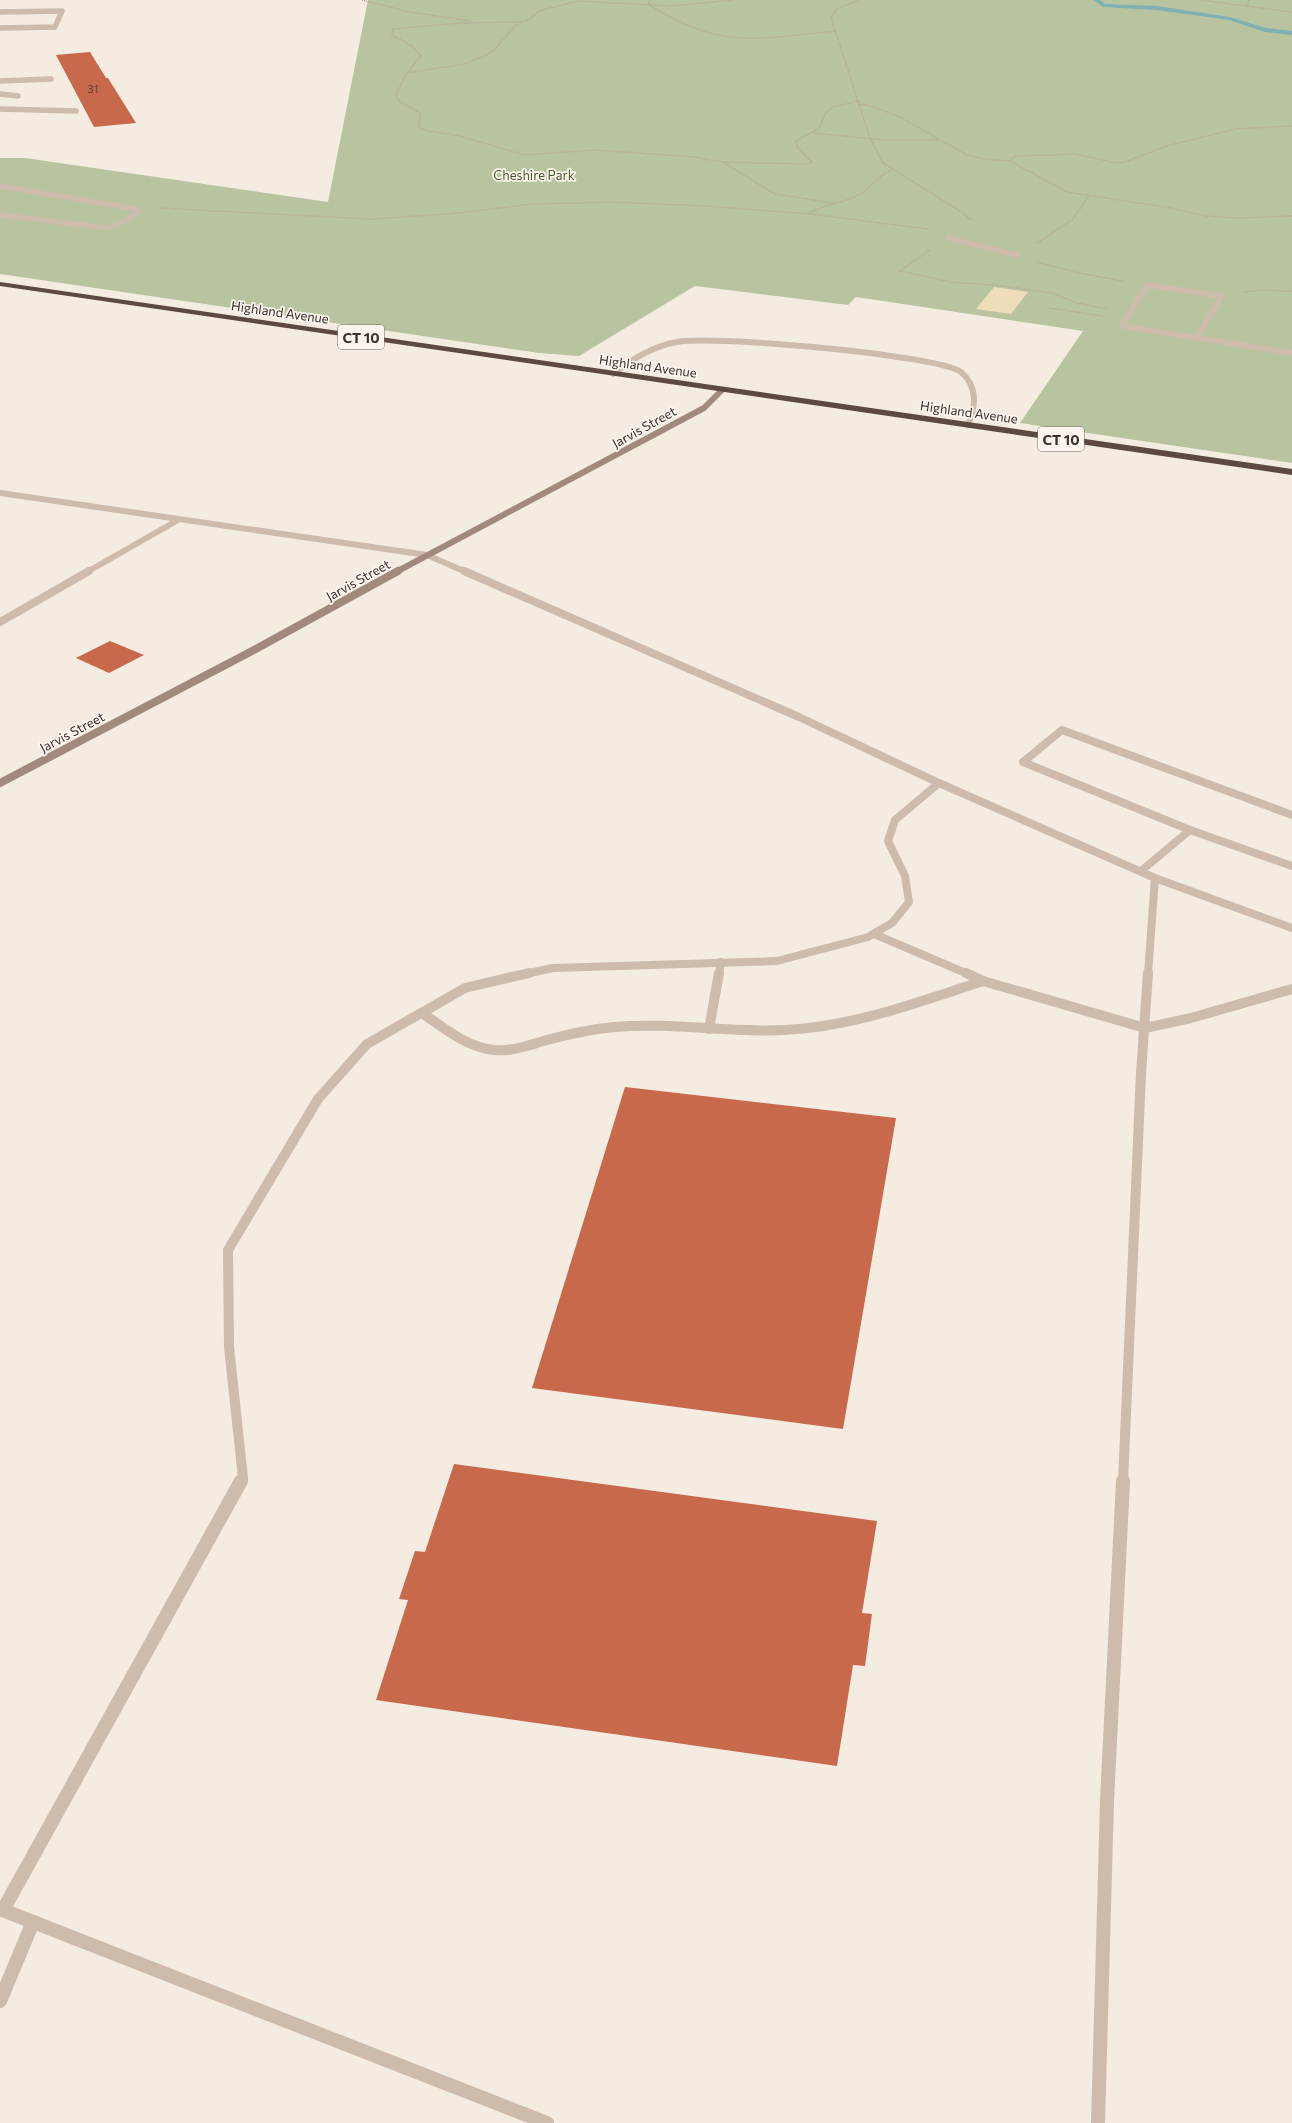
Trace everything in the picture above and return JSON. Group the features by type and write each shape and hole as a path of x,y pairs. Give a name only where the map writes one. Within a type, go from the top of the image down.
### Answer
{"highway":[{"name":"Highland Avenue","path":"0,284 1292,472"}],"street":[{"name":"Jarvis Street","path":"0,783 254,650 427,555 688,417 704,408 722,390"}],"lane":[{"path":"0,12 62,11 55,27 0,28"},
{"path":"0,81 51,79"},
{"path":"0,94 18,96"},
{"path":"0,108 12,110 76,111"},
{"path":"0,186 137,209 137,212 125,222 108,228 0,215"},
{"path":"948,238 980,248 1018,255"},
{"path":"1197,337 1222,296 1148,285 1122,326 1292,353"},
{"path":"613,374 625,364 655,348 686,340 781,344 923,361 952,367 964,374 971,383 975,399 974,414 968,425"},
{"path":"0,493 427,555 799,717 939,783 1155,878 1292,928"},
{"path":"0,622 178,520"},
{"path":"1292,814 1062,730 1023,762 1190,830 1292,866"},
{"path":"547,2123 2,1910 243,1478 230,1347 228,1250 318,1099 367,1044 465,988 553,968 777,961 868,937 874,934 892,923 909,902 905,876 888,841 895,820 939,783"},
{"path":"1141,871 1190,830"},
{"path":"1098,2123 1106,1801 1129,1364 1141,1072 1146,1028 1155,878"},
{"path":"874,934 983,981 1146,1028 1191,1018 1266,995 1292,990"},
{"path":"709,1029 721,962"},
{"path":"422,1013 468,1043 493,1050 513,1050 555,1038 615,1027 666,1026 709,1029 784,1030 823,1026 866,1018 983,981"},
{"path":"0,2001 33,1922"}],"path":[{"path":"362,0 410,12 476,22"},
{"path":"650,0 648,2 651,6 678,22 715,35 736,39 754,39 836,31"},
{"path":"568,1 651,6 700,4 733,0"},
{"path":"858,0 837,9 831,18 870,138 883,164 963,213 972,221"},
{"path":"1200,0 1292,12"},
{"path":"1247,7 1249,0"},
{"path":"407,73 464,64 485,56 495,49 507,33 523,22 546,8 572,2"},
{"path":"523,22 476,22 393,29 391,32 392,35 417,48 420,56 407,73 396,94 399,101 420,113 420,127 428,131 460,136 524,155 594,150 694,157 722,162 806,164 812,162 810,158 797,149 795,144 799,139 813,133 819,128 822,117 826,111 840,103 859,101"},
{"path":"860,104 875,107 895,115 972,157 1010,161 1057,188 1089,196 1217,217 1240,218 1292,216"},
{"path":"1010,161 1010,158 1016,156 1061,153 1089,155 1116,163 1125,162 1166,146 1235,129 1292,126"},
{"path":"813,133 906,141 939,140"},
{"path":"722,162 746,175 775,194 834,203"},
{"path":"810,214 820,207 859,195 865,191 877,176 892,170"},
{"path":"1018,255 1073,219 1089,196"},
{"path":"137,209 164,208 370,219 450,214 533,204 611,202 705,206 810,214 939,231 948,238 900,271 951,282 1003,286 1051,293 1077,303 1131,312"},
{"path":"1018,255 1074,272 1148,285"},
{"path":"1222,296 1260,290 1292,291"},
{"path":"1049,308 1127,319"}],"green space":[{"name":"Cheshire Park","path":"368,0 1292,0 1292,463 1020,423 1083,331 856,297 848,305 695,286 579,356 539,353 0,274 0,158 25,158 328,202"}],"sand":[{"path":"994,287 1028,292 1011,314 976,309"}],"building":[{"path":"90,52 136,123 94,127 56,55"},
{"path":"110,641 144,655 109,673 76,658"},
{"path":"625,1087 896,1118 843,1429 532,1388"},
{"path":"454,1464 877,1521 862,1613 872,1614 865,1666 853,1665 837,1766 376,1700 408,1600 399,1599 415,1551 425,1552"}],"waterway":[{"path":"1097,0 1103,5 1157,8 1230,19 1265,30 1292,33"}]}
